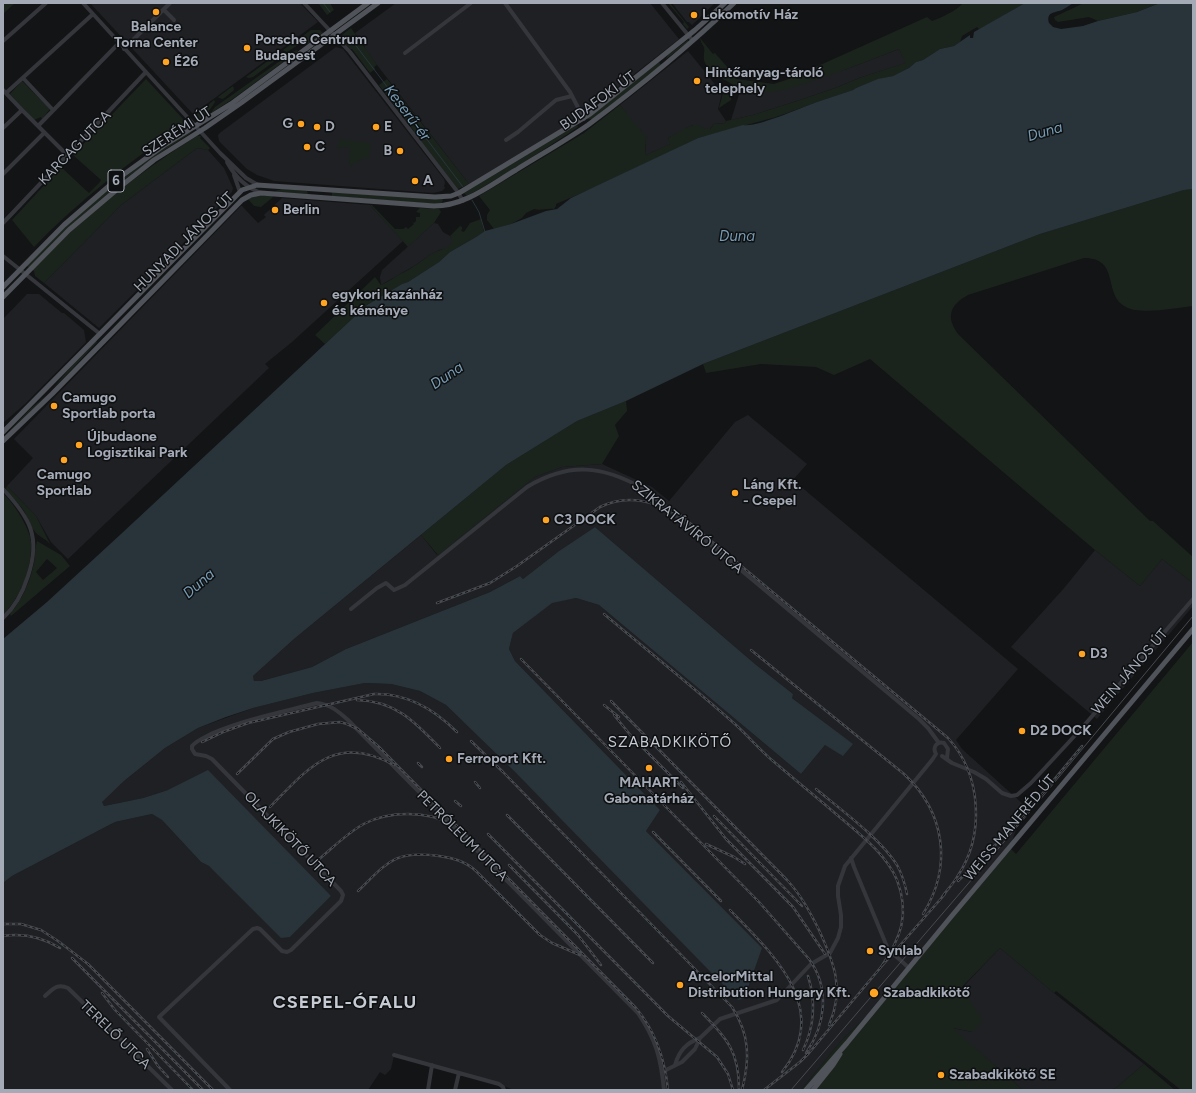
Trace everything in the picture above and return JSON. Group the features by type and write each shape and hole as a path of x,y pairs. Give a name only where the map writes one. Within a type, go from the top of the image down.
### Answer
{"main road":[{"name":"SZERÉMI ÚT","path":"3,286 64,224 150,155 231,104 368,3"},
{"name":"SZERÉMI ÚT","path":"3,297 69,230 97,205 154,160 200,131 240,103 378,3"},
{"name":"BUDAFOKI ÚT","path":"459,193 584,118 689,36 725,3"},
{"name":"BUDAFOKI ÚT","path":"463,201 588,125 667,64 734,3"},
{"path":"709,18 714,22"},
{"path":"661,57 667,64"},
{"path":"584,118 588,125"},
{"name":"HUNYADI JÁNOS ÚT","path":"3,432 47,389 183,248 244,188 260,186 435,197 451,196 459,193"},
{"path":"242,200 244,188"},
{"path":"312,189 312,197"},
{"path":"329,198 330,190"},
{"name":"HUNYADI JÁNOS ÚT","path":"3,441 52,394 188,253 242,200 251,195 261,193 434,206 448,205 463,201"},
{"path":"189,243 194,248"},
{"path":"183,248 188,253"},
{"path":"155,278 160,282"},
{"path":"116,317 127,316 130,303"},
{"path":"100,334 105,338"},
{"path":"47,389 52,394"},
{"name":"WEISS MANFRÉD ÚT","path":"806,1090 1193,630"},
{"name":"WEISS MANFRÉD ÚT","path":"814,1090 847,1043"}],"street":[{"path":"3,42 46,3"},
{"path":"83,3 220,153 246,178 260,186"},
{"path":"124,48 170,3"},
{"path":"304,3 350,52 459,193 463,201"},
{"path":"405,53 472,3"},
{"path":"505,3 572,96 584,118"},
{"path":"662,3 693,41"},
{"path":"164,10 174,20"},
{"path":"67,155 4,91 23,78 93,14"},
{"path":"38,126 119,43"},
{"name":"KARCAG UTCA","path":"3,223 146,72"},
{"path":"23,78 53,110"},
{"path":"506,140 518,132 556,100 572,96"},
{"path":"3,128 22,110"},
{"path":"3,174 44,133"},
{"path":"220,153 244,188 261,193"},
{"path":"232,172 244,188"},
{"path":"240,173 243,177 244,188"},
{"path":"3,256 100,334"},
{"name":"SZIKRATÁVÍRÓ UTCA","path":"351,609 386,582 394,590 405,585 527,487 538,480 556,473 595,469 626,478 644,489 919,719 935,737 938,744"},
{"path":"3,490 14,501 24,515 30,527 34,544 32,562 26,585 14,607 3,618"},
{"name":"WEIN JÁNOS ÚT","path":"939,755 947,759 952,764 974,772 986,779 1002,793 1011,796 1022,792 1081,729 1193,598"},
{"name":"PETRÓLEUM UTCA","path":"192,746 204,738 246,721 317,703 325,704 334,709 354,727 638,1013 653,1037 662,1072 664,1090"},
{"path":"939,755 934,749 938,744 943,743 946,745 948,750 947,759"},
{"name":"OLAJKIKÖTŐ UTCA","path":"192,746 195,754 212,759 341,891 343,898 291,950 287,952 278,948 260,929 253,928 159,1017 230,1090"},
{"path":"675,1065 678,1055 690,1042 700,1038 720,1019 777,1000 811,964 830,952 838,938 841,927 838,882 843,870 851,858 932,760 939,755 947,753"},
{"path":"851,858 887,947 909,968"},
{"name":"TERELŐ UTCA","path":"46,996 56,986 68,988 172,1090"},
{"path":"662,1072 682,1062 695,1049 700,1038"},
{"path":"394,1055 499,1084 504,1090"},
{"path":"428,1090 432,1066"},
{"path":"455,1090 459,1073"}],"shaded area":[{"path":"3,3 15,3 3,14"},
{"path":"90,3 300,3 318,22 193,114"},
{"path":"318,3 330,3 334,10 327,15"},
{"path":"396,3 650,3 679,39 586,112 584,110 567,125 469,184 364,48 365,47 355,33"},
{"path":"668,3 670,3 689,27 687,29 683,24 684,22"},
{"name":"Lokomotív Ház","path":"672,3 715,3 692,25 687,22"},
{"path":"963,3 1025,3 982,28 979,29 977,27 962,36 960,42 954,46 940,49 893,76 776,117 698,138 598,186 556,204 554,209 534,209 511,224 494,229 487,220 487,215 490,210 479,196 584,133 620,105 649,140 646,139 646,155 670,144 668,138 691,126 698,125 710,129 714,124 725,123 726,121 753,115 905,63 899,49 788,89 774,92 759,92 741,88 739,91 732,90 732,84 708,68 704,60 704,47 700,38 713,54 715,53 733,74 737,76 736,79 774,84 789,79 927,17 932,21 940,18 953,11"},
{"path":"1084,3 1160,3 1137,12 1098,21 1089,17 1058,22 1055,20 1054,17"},
{"path":"351,28 377,65 370,73 352,49 350,49 341,39 342,35"},
{"path":"311,30 320,30 323,33 308,44 298,45 287,52 283,50"},
{"path":"688,40 688,42 666,59 668,55"},
{"path":"336,47 343,49 444,179 445,188 442,191 433,193 274,181 257,175 247,169 219,141 218,135 221,132"},
{"path":"899,49 906,63 862,77 803,99 753,115 731,120 741,88 759,92 847,69"},
{"path":"297,50 298,51 234,98 211,113 215,107"},
{"path":"688,51 722,93 718,109 726,121 725,123 714,124 710,129 693,125 668,138 671,144 646,155 646,139 620,105"},
{"path":"280,52 280,57 253,77 246,77"},
{"path":"659,62 661,65 659,67 593,119 587,119"},
{"path":"146,79 184,120 184,124 87,197 34,247 12,220 61,167 89,193 100,182 101,180 73,155"},
{"path":"387,79 469,184 458,189 413,132 414,131 379,85"},
{"path":"22,81 50,109 42,119 41,117 34,120 10,94"},
{"path":"233,86 233,91 223,99 218,97"},
{"path":"725,92 731,97 731,100 719,108 723,93"},
{"path":"214,100 215,102 200,120 196,115"},
{"path":"577,125 578,127 495,180 467,196 464,193"},
{"path":"190,131 191,133 126,178 86,212 30,267 26,265 84,210 125,177"},
{"path":"197,136 201,136 200,138 210,148 208,150 197,148 121,205 44,283 35,276 34,271 32,270 70,232 131,181"},
{"path":"339,139 371,143 369,159 364,158 350,166 350,148 341,147 339,150 337,148"},
{"path":"197,148 208,150 224,168 233,188 232,192 214,211 212,210 202,220 203,223 154,273 152,272 149,275 151,276 99,328 44,283 121,205"},
{"path":"282,189 307,191 308,194 275,191"},
{"path":"1193,189 1193,306 1149,311 1126,307 1119,301 1115,294 1107,270 1103,264 1095,260 1084,258 968,295 957,303 951,317 952,323 959,335 1150,521 1153,521 1193,557 1193,583 1162,559 1140,586 1095,550 870,359 834,375 816,367 761,364 706,373 703,364 1040,234 1184,190"},
{"path":"332,192 443,200 441,204 433,204 332,196"},
{"path":"255,196 273,196 261,207 254,206 248,199"},
{"path":"282,198 370,205 403,241 292,342 265,364 269,368 68,559 51,542 36,516 7,486 33,458 14,439 241,206 258,223 266,217 264,215"},
{"path":"370,205 372,205 395,229 403,229 406,227 408,229 414,224 412,222 414,223 416,221 416,217 420,217 420,213 416,212 420,208 439,209 441,212 434,223 408,247"},
{"path":"481,219 484,232 450,252 439,262 408,282 367,305 325,344 315,335 375,277 381,285 385,283 437,251 449,246 452,241 450,236 460,226 462,227 461,231 464,232 470,223"},
{"path":"434,223 438,224 443,232 450,236 453,241 451,244 446,249 439,250 381,285 380,277 382,270"},
{"path":"27,294 39,294 62,313 64,313 84,330 86,342 25,404 3,423 3,319"},
{"path":"96,341 97,342 53,388 70,368"},
{"path":"47,395 44,398 3,438 29,410"},
{"path":"626,401 627,411 615,425 619,436 602,464 562,467 535,477 438,555 421,535 506,465 577,421"},
{"path":"748,415 807,464 793,480 1018,669 956,740 962,749 1024,805 1010,848 872,1011 841,1041 801,1090 514,1090 499,1084 394,1056 391,1069 385,1075 380,1072 368,1090 3,1090 3,883 12,876 115,822 152,814 162,820 201,862 209,866 290,937 331,896 168,790 143,798 104,806 101,802 124,781 165,748 198,728 253,708 313,693 365,683 391,684 420,691 446,705 578,835 738,1000 744,999 761,948 646,831 660,810 515,661 509,649 513,633 552,602 576,598 599,605 801,774 825,745 852,744 791,697 793,694 755,664 595,527 559,551 523,579 520,576 490,592 346,649 312,667 261,681 254,682 253,676 294,639 421,535 437,555 535,477 562,467 602,464 652,487 669,501 735,422"},
{"path":"7,486 36,516 50,544 34,531 20,505 6,489"},
{"path":"3,493 20,514 29,532 31,539 31,551 28,571 24,581 16,599 3,615"},
{"path":"37,541 61,555 70,566 11,616 10,614 22,597 30,577 34,563","holes":["47,559 57,568 43,580 36,572"]},
{"path":"1095,550 1140,586 1162,559 1193,583 1193,606 1097,719 1011,647 1065,587"},
{"path":"1193,642 1193,1090 1181,1090 1056,991 1054,993 1000,948 961,988 983,1020 973,1032 953,1028 1023,1090 801,1090 841,1041 872,1011 1010,848 1016,854"},
{"path":"1000,948 1144,1064 1116,1088 1108,1090 1023,1090 952,1028 972,1032 961,989"},
{"path":"1144,1064 1175,1090 1108,1090 1116,1088"}],"water":[{"name":"Duna","path":"1025,3 1073,3 1062,10 1051,14 1048,19 1049,23 1053,27 1061,29 1083,26 1137,12 1160,3 1193,3 1193,189 1184,190 1040,234 703,364 626,401 577,421 506,465 294,639 253,676 254,681 261,681 312,667 346,649 490,592 520,576 523,579 559,551 595,527 755,664 793,694 792,698 853,744 843,756 825,745 801,774 599,605 576,598 552,603 513,633 509,649 515,661 660,810 646,831 762,948 744,999 738,1000 516,773 446,705 420,691 391,684 365,683 313,693 253,708 198,728 165,748 124,781 102,802 104,806 143,798 168,790 208,770 331,896 290,937 281,938 209,866 201,862 162,820 152,814 115,822 12,876 3,883 3,639 47,602 367,305 408,282 439,262 450,252 485,231 511,224 546,211 557,209 571,198 698,138 743,125 750,125 769,120 853,90 878,79 893,76 940,49 954,46 970,35 970,38 973,38 974,32"}],"waterway":[{"name":"Keserű-ér","path":"323,3 330,12"},
{"name":"Keserű-ér","path":"351,39 463,187"},
{"name":"Keserű-ér","path":"472,200 479,212 485,232"}],"tram line":[{"path":"791,1090 1034,807 1193,616"}],"railway":[{"path":"437,603 490,583 517,566 600,507 611,503 631,500 641,501 660,506 680,515 948,738 959,753 968,770 973,787 976,806 975,825 972,843 966,861 955,880 942,897"},
{"path":"604,614 736,725 768,757 862,836 886,861 897,880 901,892 903,915 894,946 881,967"},
{"path":"751,650 904,774 918,789 936,822 940,840 941,859 938,877 932,896 923,914"},
{"path":"521,659 759,902 809,959 816,970 820,982 823,994 823,1006 818,1030 806,1053"},
{"path":"202,742 223,732 248,723 374,694 397,696 419,704 439,716 457,732"},
{"path":"357,700 371,701 394,709 413,722 440,748"},
{"path":"611,701 787,880 801,898 819,930 836,976 836,1000 834,1012 829,1025"},
{"path":"604,705 619,717"},
{"path":"614,715 632,737 683,788"},
{"path":"237,774 273,739 289,732 318,724 340,722 358,729 378,746 636,1008 649,1027 658,1046 665,1067 668,1090"},
{"path":"471,741 732,1007 742,1027 747,1047 745,1079 742,1090"},
{"path":"958,881 1017,824 1082,746"},
{"path":"270,807 298,779 325,759 340,754 356,752 374,756 394,765"},
{"path":"418,763 422,767"},
{"path":"475,782 480,788"},
{"path":"681,782 726,839 793,907 825,954"},
{"path":"816,789 860,825 890,855 897,865 907,894"},
{"path":"455,801 461,806"},
{"path":"318,860 358,827 380,818 408,814 431,816 453,825"},
{"path":"507,815 653,963"},
{"path":"714,816 802,906"},
{"path":"653,832 721,901"},
{"path":"488,834 668,1016 717,1057 728,1074 733,1090"},
{"path":"706,844 734,857 745,864"},
{"path":"358,891 377,872 393,860 412,855 439,856 454,859 463,862 476,871 540,935 552,943 580,955"},
{"path":"509,865 578,935 601,965"},
{"path":"764,1090 800,1062 809,1053 945,894"},
{"path":"730,910 779,964 791,984 799,1005 801,1026 796,1049 782,1072"},
{"path":"3,924 21,924 41,930 88,964 213,1090"},
{"path":"3,936 18,935 32,937 46,941 60,948"},
{"path":"72,958 203,1090"},
{"path":"803,1050 810,1032 813,1014 811,985 808,976"},
{"path":"102,993 115,1010 193,1090"},
{"path":"702,1013 725,1038 730,1046 737,1065 739,1089"},
{"path":"147,1049 158,1066 168,1077"}],"place":[{"name":"Balance Torna Center","path":"156,12"},
{"name":"Lokomotív Ház","path":"694,15"},
{"name":"Porsche Centrum Budapest","path":"247,48"},
{"name":"É26","path":"166,62"},
{"name":"Hintőanyag-tároló telephely","path":"697,81"},
{"name":"G","path":"301,124"},
{"name":"D","path":"317,127"},
{"name":"E","path":"376,127"},
{"name":"C","path":"307,147"},
{"name":"B","path":"400,151"},
{"name":"A","path":"415,181"},
{"name":"Berlin","path":"275,210"},
{"name":"egykori kazánház és kéménye","path":"324,303"},
{"name":"Camugo Sportlab porta","path":"54,406"},
{"name":"Újbudaone Logisztikai Park","path":"79,445"},
{"name":"Camugo Sportlab","path":"64,460"},
{"name":"Láng Kft. - Csepel","path":"735,493"},
{"name":"C3 DOCK","path":"546,520"},
{"name":"D3","path":"1082,654"},
{"name":"D2 DOCK","path":"1022,731"},
{"name":"Ferroport Kft.","path":"449,759"},
{"name":"MAHART Gabonatárház","path":"649,768"},
{"name":"Synlab","path":"870,951"},
{"name":"ArcelorMittal Distribution Hungary Kft.","path":"680,985"},
{"name":"Szabadkikötő","path":"874,993"},
{"name":"Szabadkikötő SE","path":"941,1075"}],"district":[{"name":"SZABADKIKÖTŐ","path":"670,743"},
{"name":"CSEPEL-ÓFALU","path":"345,1003"}]}
